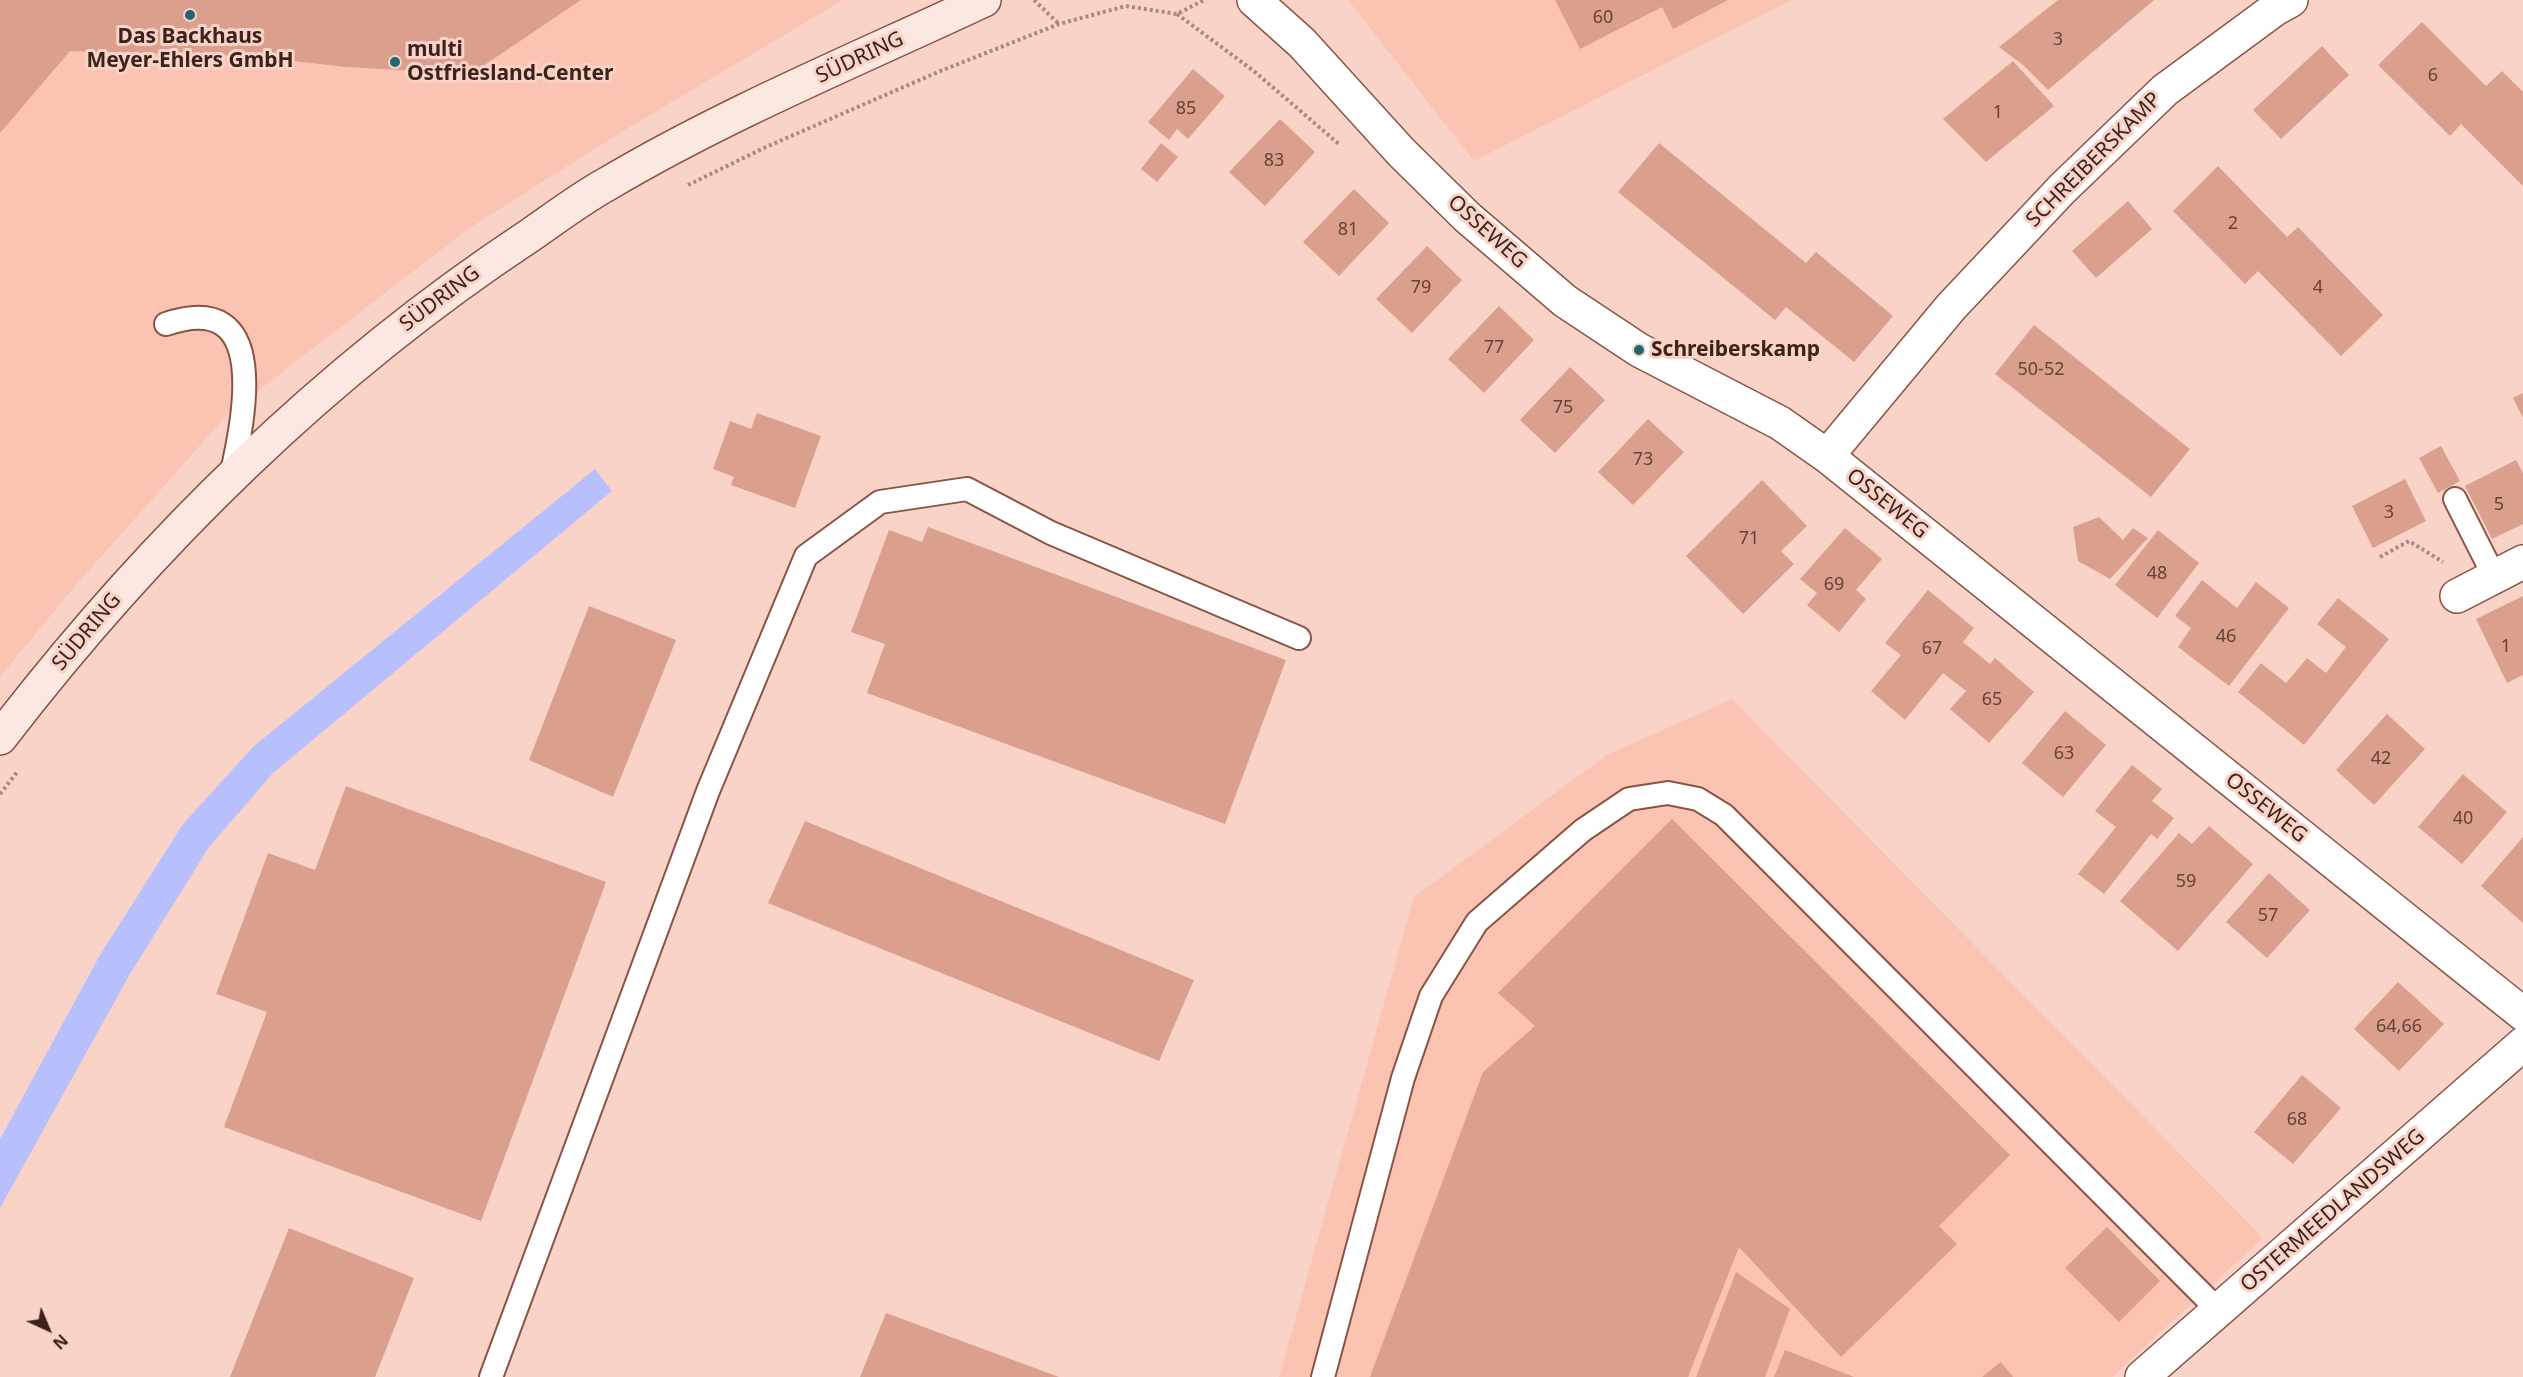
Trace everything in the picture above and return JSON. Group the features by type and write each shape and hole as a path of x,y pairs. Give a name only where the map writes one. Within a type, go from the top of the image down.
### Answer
{"main road":[{"name":"SÜDRING","path":"0,738 119,594 231,477 379,345 472,274 606,184 750,108 984,0"}],"street":[{"name":"OSSEWEG","path":"1254,0 1302,43 1401,152 1460,210 1565,301 1639,350 1780,423 1827,456 2523,1014"},
{"name":"SCHREIBERSKAMP","path":"1827,456 1951,307 2062,189 2165,90 2275,9 2291,0"},
{"path":"2477,585 2523,562"},
{"name":"OSTERMEEDLANDSWEG","path":"2142,1377 2523,1044"}],"lane":[{"path":"166,324 185,317 204,317 222,322 234,336 243,359 245,381 241,433 231,477"},
{"path":"490,1377 708,791 806,556 880,501 968,489 1051,533 1299,638"},
{"path":"2455,499 2477,585"},
{"path":"1323,1377 1403,1078 1431,996 1477,922 1583,830 1629,799 1668,793 1698,799 1724,815 2219,1311"}],"path":[{"path":"1034,0 1059,24"},
{"path":"1177,14 1204,0"},
{"path":"681,188 798,133 938,72 1059,24 1126,6 1177,14 1255,72 1344,148"},
{"path":"2380,557 2409,541 2477,585"},
{"path":"0,794 19,770"}],"shaded area":[{"path":"0,0 843,0 628,128 468,229 228,414 75,586 0,677"},
{"path":"1348,0 1791,0 1474,161"},
{"path":"595,469 612,491 273,773 209,847 130,974 0,1208 0,1139 100,955 183,824 254,746"},
{"path":"1732,699 2263,1238 2112,1377 1279,1377 1414,897 1607,755"}],"building":[{"name":"multi Ostfriesland-Center","path":"0,0 581,0 471,74 346,67 258,57 70,51 0,133"},
{"path":"1555,0 1728,0 1673,29 1662,7 1580,49"},
{"path":"2058,0 2154,0 2048,90 2023,65 1999,47"},
{"path":"2422,22 2486,86 2502,71 2523,92 2523,186 2461,124 2450,136 2378,65"},
{"path":"2322,46 2349,75 2281,139 2253,110"},
{"path":"2013,61 2054,106 1986,162 1943,119"},
{"path":"1193,69 1225,96 1188,139 1177,129 1169,140 1148,122"},
{"path":"1280,119 1315,152 1265,206 1229,172"},
{"path":"1161,143 1178,157 1157,182 1141,169"},
{"path":"1659,143 1806,263 1816,252 1893,316 1854,362 1786,307 1775,320 1618,192"},
{"path":"2218,166 2287,237 2298,227 2383,315 2341,356 2258,271 2245,284 2173,211"},
{"path":"1354,189 1389,223 1339,276 1303,242"},
{"path":"2128,201 2152,229 2096,278 2072,251"},
{"path":"1427,246 1462,280 1412,333 1376,299"},
{"path":"1499,306 1534,340 1484,393 1448,359"},
{"path":"2034,325 2190,449 2151,497 1995,374"},
{"path":"1570,367 1605,400 1555,453 1520,420"},
{"path":"2523,393 2523,418 2513,398"},
{"path":"757,413 821,436 795,508 731,485 734,477 713,469 730,421 751,429"},
{"path":"1648,419 1684,452 1633,505 1598,472"},
{"path":"2441,446 2460,481 2438,493 2419,458"},
{"path":"2516,460 2523,473 2523,524 2492,539 2465,486"},
{"path":"2405,479 2426,521 2373,548 2352,506"},
{"path":"1762,480 1807,526 1781,551 1794,564 1743,614 1686,556"},
{"path":"2099,517 2123,540 2133,528 2148,538 2110,579 2078,561 2073,527"},
{"path":"928,527 1286,660 1225,824 867,693 885,644 851,632 889,530 922,542"},
{"path":"1845,528 1882,559 1856,590 1866,599 1839,632 1807,605 1817,593 1800,579"},
{"path":"2158,530 2199,563 2157,618 2115,585"},
{"path":"2202,580 2237,608 2256,582 2289,608 2229,686 2178,647 2191,628 2175,616"},
{"path":"1928,590 1974,628 1963,642 1990,664 1995,658 2034,692 1989,743 1950,709 1966,691 1943,673 1905,720 1871,691 1901,655 1885,643"},
{"path":"2523,596 2523,675 2507,683 2476,619"},
{"path":"2338,598 2389,639 2304,745 2238,692 2261,663 2286,683 2307,658 2326,673 2346,647 2317,624"},
{"path":"589,606 676,640 613,797 529,760"},
{"path":"2065,711 2106,745 2063,797 2022,763"},
{"path":"2387,714 2425,749 2374,805 2336,770"},
{"path":"2132,765 2162,789 2152,801 2174,818 2157,839 2151,834 2104,894 2078,874 2116,827 2095,811"},
{"path":"2463,774 2507,812 2462,864 2418,827"},
{"path":"346,786 606,882 481,1221 224,1127 267,1012 216,994 268,853 315,870"},
{"path":"1672,819 2010,1155 1939,1226 1957,1244 1841,1357 1739,1247 1688,1377 1370,1377 1483,1072 1535,1026 1498,993"},
{"path":"805,821 1194,980 1159,1061 768,903"},
{"path":"2209,826 2253,864 2178,951 2120,901 2179,833 2192,844"},
{"path":"2523,837 2523,923 2481,886"},
{"path":"2269,873 2310,910 2267,958 2226,922"},
{"path":"2398,982 2444,1024 2399,1071 2354,1029"},
{"path":"2302,1075 2341,1108 2293,1164 2254,1132"},
{"path":"2107,1227 2160,1281 2119,1322 2065,1268"},
{"path":"289,1228 414,1278 375,1377 230,1377"},
{"path":"1736,1272 1790,1309 1765,1377 1696,1377"},
{"path":"886,1313 1059,1377 860,1377"},
{"path":"1785,1350 1854,1377 1774,1377"},
{"path":"2001,1362 2013,1377 1982,1377"}],"place":[{"name":"Das Backhaus Meyer-Ehlers GmbH","path":"190,15"},
{"name":"multi Ostfriesland-Center","path":"395,62"},
{"name":"Schreiberskamp","path":"1639,350"}]}
